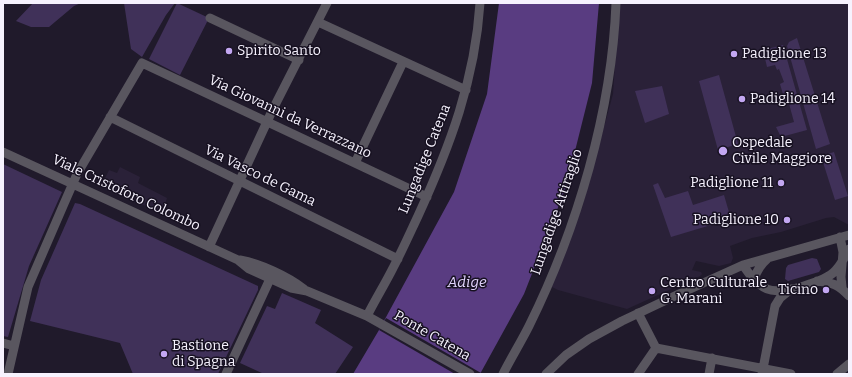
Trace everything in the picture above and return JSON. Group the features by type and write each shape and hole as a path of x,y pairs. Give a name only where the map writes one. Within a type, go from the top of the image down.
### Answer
{"street":[{"path":"209,247 267,122 327,3"},
{"name":"Lungadige Catena","path":"367,316 398,259 443,160 466,90 473,58 480,3"},
{"name":"Lungadige Attiraglio","path":"503,374 529,326 548,284 570,227 585,182 610,71 616,3"},
{"path":"210,18 299,60"},
{"path":"318,22 466,90"},
{"path":"356,163 403,62"},
{"name":"Via Giovanni da Verrazzano","path":"110,117 142,63 427,197"},
{"path":"8,374 7,358 14,346 28,287 72,184 110,117"},
{"name":"Via Vasco de Gama","path":"110,117 398,259"},
{"name":"Viale Cristoforo Colombo","path":"3,152 238,260 249,269 270,279 291,288 307,291 380,323"},
{"path":"546,374 566,355 589,339 638,313 743,265 825,243 844,236 840,282 849,296"},
{"path":"825,243 835,248 842,262"},
{"path":"765,288 777,291 817,281 829,276 842,262 849,249"},
{"path":"754,279 761,264 768,258"},
{"name":"Viale Cristoforo Colombo","path":"238,260 252,262 294,282 307,291"},
{"path":"743,265 754,279"},
{"path":"731,271 747,274 754,279 765,288 773,299 775,306"},
{"path":"226,374 270,279"},
{"path":"817,281 834,283 842,287"},
{"path":"763,371 775,306 780,298 792,288"},
{"path":"638,313 656,348"},
{"name":"Ponte Catena","path":"380,323 470,374"},
{"path":"3,343 14,346"},
{"path":"656,348 712,358 763,371 791,374"},
{"path":"638,374 656,348"},
{"path":"709,374 712,358"},
{"path":"837,374 849,364"}],"shaded area":[{"path":"33,3 81,3 74,6 49,27 31,27 16,21"},
{"path":"124,3 175,3 166,15 142,57 131,49"},
{"path":"177,3 209,18 180,75 149,59"},
{"name":"Ospedale Civile Maggiore","path":"619,3 849,3 849,225 834,217 826,218 781,232 752,238 730,246 733,258 731,263 719,266 696,261 692,270 701,272 702,274 700,276 627,309 558,290 550,286 582,208 613,94"},
{"path":"797,38 830,144 816,149 787,46 789,42"},
{"path":"783,45 807,130 781,137 776,127 794,122 788,100 785,101 780,84 784,82 779,69 777,70 775,65 767,67 763,50"},
{"path":"719,75 738,144 718,150 699,81"},
{"path":"662,86 669,114 645,123 635,91"},
{"path":"834,152 848,196 835,200 821,156"},
{"path":"3,164 62,192 29,266 8,337 3,336"},
{"path":"120,167 140,177 138,183 167,198 162,213 101,187 109,170 117,173"},
{"path":"658,183 665,198 688,191 693,205 724,195 731,219 671,237 653,185"},
{"path":"75,203 258,286 258,290 218,374 133,374 120,343 30,321 41,280"},
{"path":"812,258 817,259 821,269 819,272 788,281 785,279 786,268 788,265"},
{"path":"282,293 321,310 315,323 353,347 335,374 264,374 240,363 267,306 275,309"}],"water":[{"name":"Adige","path":"499,3 599,3 592,83 566,187 524,294 480,374 353,374 379,330 454,192 487,94"}],"pier":[{"path":"386,318 481,373 455,374 379,330"}],"place":[{"name":"Spirito Santo","path":"229,51"},
{"name":"Padiglione 13","path":"734,54"},
{"name":"Padiglione 14","path":"742,99"},
{"name":"Ospedale Civile Maggiore","path":"723,151"},
{"name":"Padiglione 11","path":"781,183"},
{"name":"Padiglione 10","path":"787,220"},
{"name":"Ticino","path":"826,290"},
{"name":"Centro Culturale G. Marani","path":"652,291"},
{"name":"Bastione di Spagna","path":"164,354"}]}
